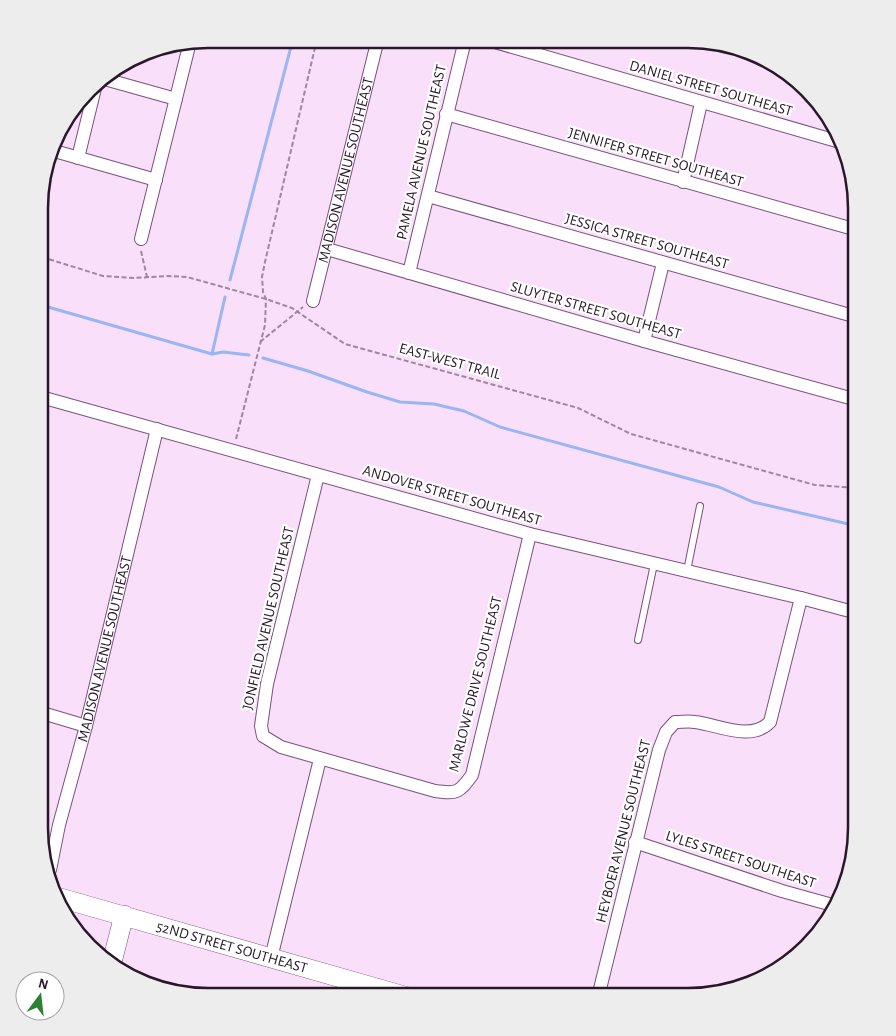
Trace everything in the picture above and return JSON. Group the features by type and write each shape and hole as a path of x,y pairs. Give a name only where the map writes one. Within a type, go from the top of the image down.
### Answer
{"main road":[{"name":"52ND STREET SOUTHEAST","path":"65,899 376,988"},
{"path":"113,957 124,916"}],"street":[{"name":"MADISON AVENUE SOUTHEAST","path":"313,301 376,48"},
{"name":"PAMELA AVENUE SOUTHEAST","path":"409,273 463,48"},
{"name":"DANIEL STREET SOUTHEAST","path":"515,48 833,140"},
{"path":"141,239 188,49"},
{"path":"111,81 176,99"},
{"path":"78,158 93,95"},
{"path":"683,182 701,103"},
{"name":"JENNIFER STREET SOUTHEAST","path":"446,114 848,228"},
{"path":"58,152 156,180"},
{"name":"JESSICA STREET SOUTHEAST","path":"428,196 848,314"},
{"name":"SLUYTER STREET SOUTHEAST","path":"326,249 848,398"},
{"path":"644,341 663,263"},
{"name":"ANDOVER STREET SOUTHEAST","path":"48,399 530,534 801,598 848,611"},
{"name":"MADISON AVENUE SOUTHEAST","path":"52,863 157,429"},
{"name":"JONFIELD AVENUE SOUTHEAST","path":"318,475 283,612 267,684 261,726 263,736 270,742 320,759"},
{"name":"MARLOWE DRIVE SOUTHEAST","path":"320,759 435,791 452,793 461,790 472,775 530,534"},
{"name":"HEYBOER AVENUE SOUTHEAST","path":"600,988 635,842 659,750 666,732 676,722 693,721 741,732 763,729 770,722 801,598"},
{"path":"48,715 86,726"},
{"path":"271,958 320,759"},
{"name":"LYLES STREET SOUTHEAST","path":"635,842 782,891 829,904"}],"lane":[{"path":"687,571 700,506"},
{"path":"638,640 654,564"}],"path":[{"path":"233,450 264,325 266,299 263,292 262,277 265,262 315,48"},
{"path":"141,239 141,253 147,277"},
{"name":"EAST-WEST TRAIL","path":"48,259 103,276 187,277 266,299 296,311 344,344 578,408 631,434 815,485 848,487"},
{"path":"260,342 296,311 313,301"}],"waterway":[{"path":"230,280 291,48"},
{"path":"212,354 225,297"},
{"path":"48,307 212,354 223,352 249,355"},
{"path":"263,358 400,402 434,404 464,411 500,427 719,487 753,502 848,524"}]}
